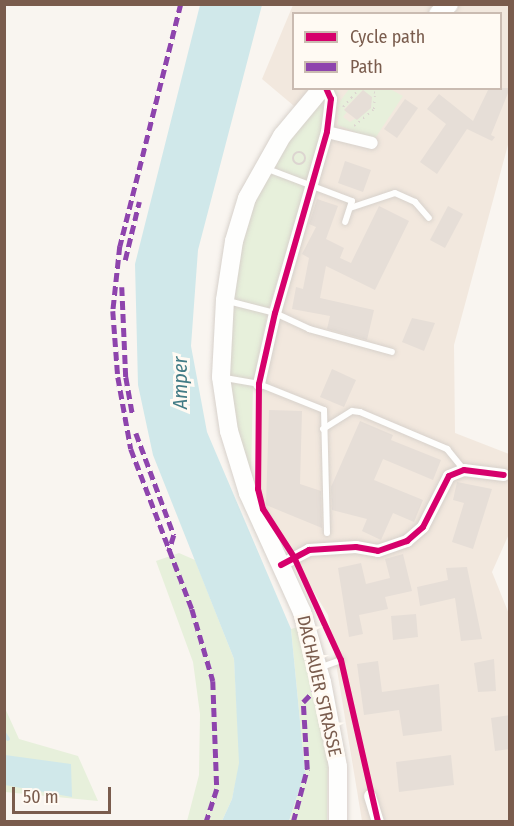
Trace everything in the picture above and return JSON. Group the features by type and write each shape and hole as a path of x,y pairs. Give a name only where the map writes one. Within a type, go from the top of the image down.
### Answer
{"main road":[{"name":"DACHAUER STRASSE","path":"322,90 300,111 262,167 234,241 225,300 221,377 229,431 248,493 302,612 318,668 338,767 338,822"}],"street":[{"path":"259,384 275,313 327,132 331,99 325,90"},
{"path":"327,132 372,143"},
{"path":"281,565 309,550 356,547 378,550 407,542 423,527 449,476 464,470 504,475"},
{"path":"370,796 378,822"}],"lane":[{"path":"262,167 352,201 345,222"},
{"path":"350,208 395,193 416,202 429,218"},
{"path":"225,300 275,313 309,329 392,352"},
{"path":"221,377 259,384 324,410 327,533"},
{"path":"323,429 352,411 360,412 447,449 464,470"},
{"path":"318,668 341,660"}],"path":[{"path":"341,116 342,109 358,90"},
{"path":"351,126 374,109 375,93 371,90"},
{"path":"301,152 305,160 296,164 293,156 301,152"}],"shaded area":[{"path":"293,5 509,5 509,141 454,345 455,433 509,454 509,534 492,572 509,614 509,821 362,821 328,615 263,509 258,489 256,424 259,384 321,152 326,90 502,90 502,12 292,12 292,90 321,90 300,111 262,79"}],"green space":[{"path":"348,90 363,90 392,90 403,96 374,140 338,125 338,104","holes":["363,90 371,108 350,122 343,117 347,112 344,109"]},
{"path":"321,103 325,110 322,132 268,311 253,383 251,477 235,430 229,379 232,302 241,243 255,200 279,154"},
{"path":"179,553 195,560 234,659 240,763 232,799 222,821 187,821 199,775 200,714 193,662 156,561"},
{"path":"302,626 328,759 327,821 289,822 305,772 291,629"},
{"path":"4,706 19,739 78,756 98,801 5,792"}],"water":[{"name":"Amper","path":"200,5 262,5 198,250 191,346 207,432 291,629 305,772 289,821 222,821 232,799 239,763 234,659 153,455 138,385 135,264"},
{"path":"5,755 71,764 72,797 5,785"}],"building":[{"path":"510,88 491,135 495,137 492,141 467,129 437,174 420,162 446,124 427,109 439,94 473,121 488,90"},
{"path":"363,90 372,97 371,108 357,120 344,110"},
{"path":"405,99 418,108 397,138 384,129"},
{"path":"345,161 371,170 363,192 338,183"},
{"path":"317,199 338,206 326,239 344,248 340,258 351,263 379,206 409,221 375,290 326,266 320,298 374,310 367,340 327,329 330,316 292,309 296,287 303,289 309,258 302,254 316,227 309,224"},
{"path":"448,206 463,214 445,248 430,240"},
{"path":"412,318 435,323 424,351 402,342"},
{"path":"332,369 356,380 344,407 320,397"},
{"path":"269,410 302,411 300,484 321,491 322,528 266,505"},
{"path":"360,421 393,435 391,440 441,460 433,480 383,459 374,480 423,500 414,522 393,513 381,540 362,531 367,519 332,510 331,487"},
{"path":"457,482 492,489 473,549 452,542 464,503 453,500"},
{"path":"403,554 412,591 385,597 388,609 359,615 363,634 349,637 338,568 361,563 366,584 390,578 385,559"},
{"path":"467,567 482,639 461,641 455,598 420,606 417,587 448,580 446,568"},
{"path":"416,614 418,637 393,640 391,616"},
{"path":"494,659 496,691 478,692 474,663"},
{"path":"378,661 382,692 439,684 442,731 403,736 399,710 364,715 357,664"},
{"path":"510,715 510,749 495,751 491,718"},
{"path":"451,755 454,785 399,792 396,762"}],"waterway":[{"path":"4,733 8,739"}],"marked path":[{"path":"181,4 120,246 113,311 118,377 131,449 192,609 213,681 217,789 206,822"},
{"path":"125,260 139,202"},
{"path":"122,287 126,377 133,415"},
{"path":"136,433 174,535 169,551"},
{"path":"293,822 307,769 303,702 322,682"}],"cycle path":[{"path":"327,90 331,99 327,132 275,313 259,384 258,489 263,509 294,557 341,660 378,822"},
{"path":"281,565 309,550 356,547 378,551 407,541 423,527 449,476 464,470 504,475"}]}
